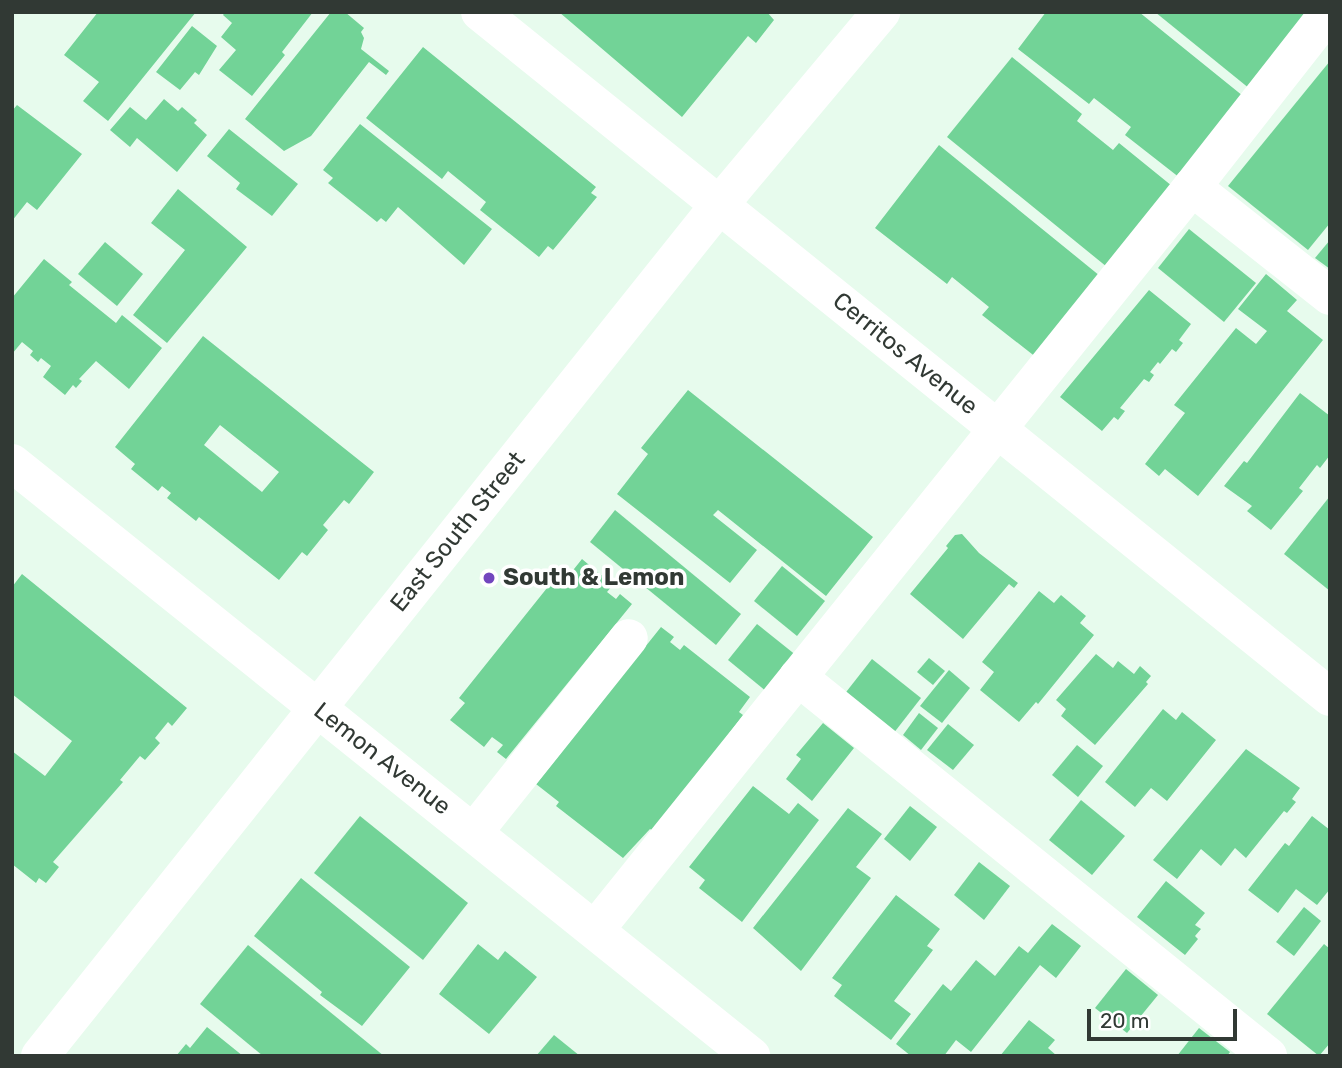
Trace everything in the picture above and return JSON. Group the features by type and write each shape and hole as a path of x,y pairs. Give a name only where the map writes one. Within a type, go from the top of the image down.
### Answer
{"street":[{"name":"Cerritos Avenue","path":"480,12 1330,697"},
{"name":"East South Street","path":"40,1056 720,204 881,12"},
{"path":"595,930 1192,187 1329,12"},
{"path":"1192,187 1330,296"},
{"name":"Lemon Avenue","path":"12,463 751,1056"},
{"path":"474,832 629,638"},
{"path":"798,677 1268,1056"}],"building":[{"path":"98,12 196,12 108,121 83,101 99,82 64,55"},
{"path":"225,12 313,12 282,52 285,55 252,96 219,70 236,50 221,37 232,23 223,15"},
{"path":"331,12 345,12 364,28 361,32 364,38 361,49 389,71 386,75 369,62 311,136 284,151 245,119"},
{"path":"559,12 767,12 774,20 756,43 748,36 682,117"},
{"path":"1046,12 1139,12 1243,96 1180,178 1125,135 1131,127 1094,98 1089,104 1018,49"},
{"path":"1155,12 1311,12 1250,89"},
{"path":"192,26 217,46 199,75 195,72 180,90 156,72"},
{"path":"423,47 596,187 591,193 597,197 553,250 548,246 539,257 480,210 486,202 448,171 442,179 366,118"},
{"path":"1012,57 1082,114 1077,121 1113,150 1119,143 1172,186 1107,267 947,137"},
{"path":"1330,61 1330,223 1308,250 1228,186"},
{"path":"164,99 178,111 182,107 197,120 194,123 207,135 177,172 137,138 130,147 110,130 130,107 146,120"},
{"path":"17,105 82,154 37,210 27,202 12,221 12,111"},
{"path":"360,124 492,229 464,265 398,207 386,222 381,218 377,222 328,183 333,178 323,170"},
{"path":"229,129 298,184 272,216 236,189 240,183 207,156"},
{"path":"939,145 1100,276 1037,358 982,315 989,307 952,277 947,284 875,228"},
{"path":"178,189 247,247 167,343 133,315 185,250 151,223"},
{"path":"1189,229 1256,283 1224,322 1158,268"},
{"path":"1330,240 1330,269 1315,258"},
{"path":"105,242 143,274 117,306 78,274"},
{"path":"44,259 72,282 69,285 116,323 122,315 162,348 129,389 96,361 79,379 82,381 76,388 73,385 65,395 43,377 51,366 41,358 38,362 30,355 33,351 22,342 12,354 12,298"},
{"path":"1266,274 1297,300 1287,311 1323,340 1198,496 1165,469 1159,476 1145,464 1185,413 1174,405 1236,328 1256,344 1267,331 1238,309"},
{"path":"1149,290 1191,324 1179,340 1183,343 1176,352 1172,349 1160,364 1158,362 1150,372 1154,375 1149,382 1144,379 1120,408 1125,411 1118,420 1114,417 1102,431 1060,397"},
{"path":"203,336 374,472 349,504 344,500 323,525 328,530 307,556 302,552 279,580 199,517 196,521 167,498 171,493 162,486 158,491 131,469 135,464 115,447","holes":["220,425 279,472 262,492 204,445"]},
{"path":"688,390 873,537 826,596 718,510 713,515 757,550 730,583 617,494 648,454 641,448"},
{"path":"1300,393 1330,416 1330,455 1320,468 1317,465 1299,488 1303,491 1271,530 1247,511 1252,506 1224,486 1244,461 1247,463"},
{"path":"1330,496 1330,591 1284,554"},
{"path":"615,510 741,614 716,645 590,542"},
{"path":"962,534 979,553 1018,583 1014,588 1009,584 963,639 910,594 948,548 946,546 955,535"},
{"path":"582,559 613,585 607,592 616,599 620,594 632,604 506,759 497,752 503,745 492,737 484,747 450,720 465,703 459,698 563,568 570,574"},
{"path":"782,566 825,601 797,636 754,601"},
{"path":"22,574 187,708 172,726 168,722 155,738 160,743 145,760 140,756 120,780 123,782 53,862 59,867 46,883 39,878 36,883 12,864 12,751 45,776 72,741 12,694 12,587"},
{"path":"1039,591 1054,603 1061,595 1086,616 1080,623 1094,635 1038,704 1036,702 1019,722 980,690 994,672 982,662"},
{"path":"757,624 797,656 767,692 728,660"},
{"path":"661,627 674,637 670,642 680,650 684,645 750,697 739,712 743,715 655,832 650,829 623,858 556,806 559,802 536,784"},
{"path":"1096,654 1113,668 1118,661 1134,674 1140,666 1151,676 1146,682 1148,684 1095,745 1061,716 1066,709 1056,700"},
{"path":"929,658 945,671 933,685 917,672"},
{"path":"872,659 921,698 893,734 843,696"},
{"path":"949,670 970,688 942,723 920,706"},
{"path":"1163,709 1176,720 1182,712 1216,740 1167,801 1151,788 1135,807 1105,782"},
{"path":"919,713 938,728 921,750 903,735"},
{"path":"823,723 854,748 812,801 786,779 801,759 796,755"},
{"path":"948,724 974,745 953,770 927,750"},
{"path":"1077,745 1103,766 1078,797 1052,775"},
{"path":"1246,749 1300,788 1292,799 1296,802 1287,813 1284,811 1246,858 1235,848 1221,866 1201,849 1177,879 1153,860"},
{"path":"753,786 789,814 798,803 819,820 742,922 699,888 705,880 689,867"},
{"path":"1081,800 1125,836 1092,875 1049,840"},
{"path":"910,806 937,827 910,861 884,839"},
{"path":"848,808 882,834 856,867 871,878 801,971 753,928"},
{"path":"360,816 468,903 423,960 314,873"},
{"path":"1312,816 1330,830 1330,889 1317,905 1296,889 1278,913 1248,890 1285,843 1289,846"},
{"path":"979,862 1010,886 984,920 954,895"},
{"path":"301,878 410,967 362,1026 320,995 322,992 254,936"},
{"path":"1166,881 1205,913 1195,925 1201,929 1195,936 1198,939 1185,955 1137,917"},
{"path":"896,895 940,929 927,946 933,950 894,1001 911,1014 891,1040 834,996 842,985 832,978"},
{"path":"1304,907 1321,921 1294,956 1276,942"},
{"path":"1052,924 1081,946 1056,978 1040,965 971,1052 956,1040 944,1056 911,1056 896,1044 943,984 951,991 976,960 995,976 1019,946 1028,953"},
{"path":"478,944 498,960 505,951 537,977 489,1034 439,994"},
{"path":"1324,944 1330,949 1330,1043 1319,1056 1267,1014"},
{"path":"248,945 384,1056 263,1056 200,1004"},
{"path":"1126,969 1158,995 1127,1033 1095,1008"},
{"path":"1029,1020 1055,1040 1048,1048 1057,1056 1000,1056"},
{"path":"207,1027 243,1056 176,1056 186,1044 190,1048"},
{"path":"1199,1028 1230,1052 1227,1056 1177,1056"},
{"path":"554,1035 580,1056 536,1056"}],"place":[{"name":"South & Lemon","path":"489,578"}]}
